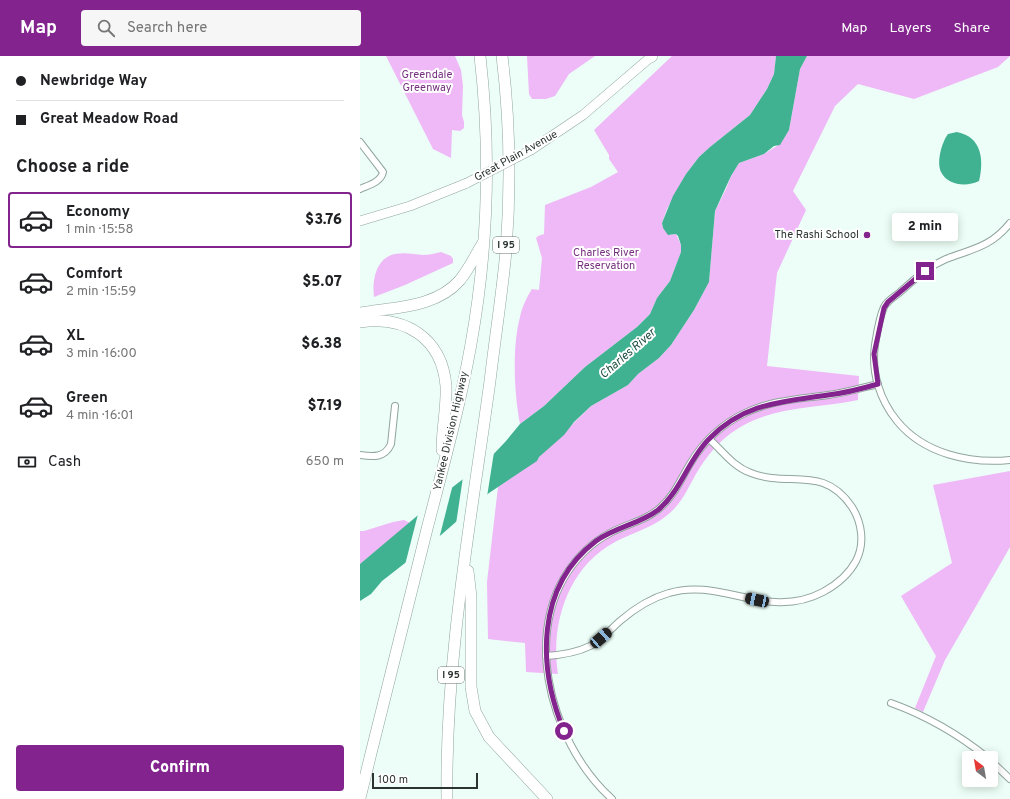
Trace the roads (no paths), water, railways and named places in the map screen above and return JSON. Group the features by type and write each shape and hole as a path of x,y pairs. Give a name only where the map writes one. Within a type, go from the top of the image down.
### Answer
{"highway":[{"name":"Yankee Division Highway","path":"360,798 442,470 471,343 484,241 487,165 480,56"},
{"name":"I 95","path":"447,799 448,737 452,674 466,553 503,278 508,220 509,136 502,56"},
{"path":"360,313 432,300 444,293 460,279 484,241"},
{"path":"360,322 386,320 409,327 426,340 438,357 444,373 446,393 442,426 442,470"},
{"path":"466,553 471,598 471,687 475,711 489,736 547,799"}],"main road":[{"name":"Great Plain Avenue","path":"360,221 410,206 467,183 531,150 582,115 651,56"}],"street":[{"path":"360,142 378,163 383,172 382,177 374,184 360,189"},
{"path":"1010,223 1000,234 986,245 945,260 929,268 888,302 883,311 875,349 875,366 878,384 884,401 894,418 908,433 924,444 943,452 974,460 1010,460"},
{"path":"612,799 585,769 568,739 558,716 552,694 546,656 546,639 550,614 558,592 570,568 584,552 601,538 612,531 646,517 661,507 674,493 691,462 709,439 732,421 762,406 789,400 843,393 878,384"},
{"path":"360,455 372,457 383,455 389,448 391,444 395,406"},
{"path":"546,656 574,652 591,645 641,606 658,597 675,591 702,589 763,601 792,602 812,597 826,591 837,583 850,570 856,561 860,550 861,528 852,507 840,493 815,480 804,478 771,478 749,472 729,459 709,439"},
{"path":"891,703 915,712 937,723 960,737 979,751"},
{"path":"998,768 1010,779"}],"water":[{"name":"Charles River","path":"776,56 807,56 800,69 789,130 780,145 774,146 764,154 739,163 731,176 715,211 709,282 694,310 671,345 659,358 638,374 628,385 591,406 574,422 564,435 539,457 537,461 489,493 441,535 382,581 371,594 360,601 360,564 436,500 489,459 520,424 544,406 585,367 637,327 650,314 657,298 670,281 681,252 681,245 678,236 676,234 668,235 663,228 662,223 673,196 686,174 699,157 750,115 767,89 774,74"},
{"path":"957,132 972,139 979,150 981,158 981,173 979,181 974,183 953,183 944,177 941,172 939,158 944,142 948,134"}],"place":[{"name":"The Rashi School","path":"867,235"}],"park label":[{"name":"Greendale Greenway","path":"427,81"},
{"name":"Charles River Reservation","path":"606,259"}]}
